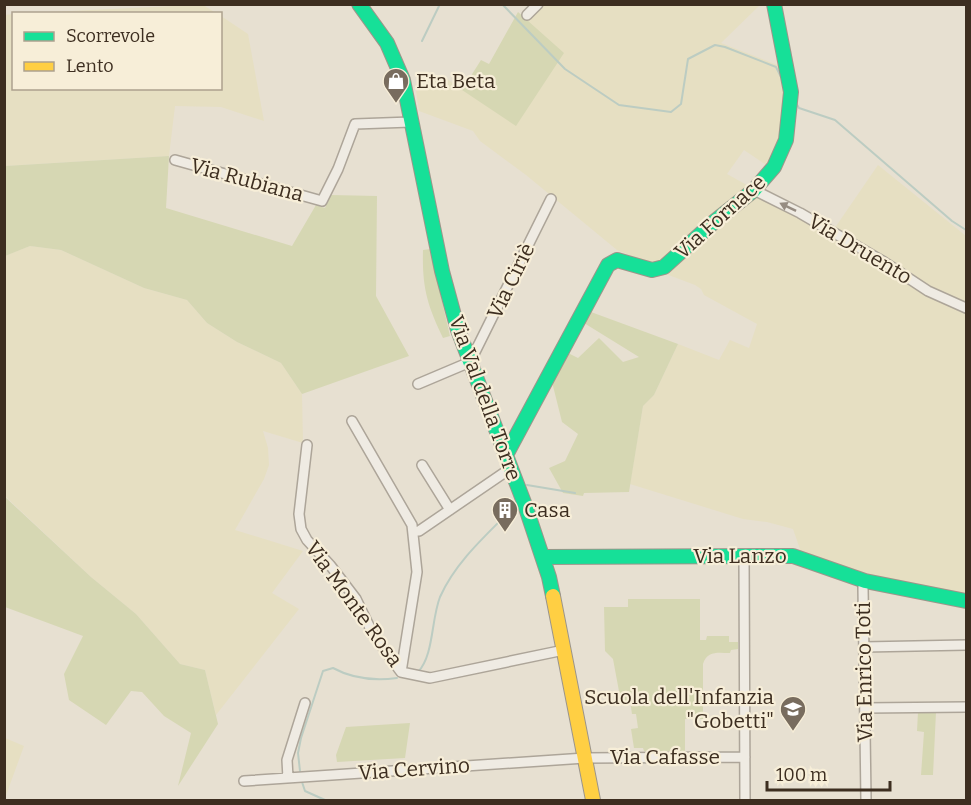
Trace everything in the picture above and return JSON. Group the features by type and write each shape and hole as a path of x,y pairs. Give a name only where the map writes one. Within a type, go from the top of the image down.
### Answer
{"street":[{"name":"Via Val della Torre","path":"359,4 387,43 403,80 442,271 458,330 543,557 594,801"},
{"path":"527,15 538,4"},
{"name":"Via Fornace","path":"506,455 608,266 617,260 652,270 664,267 754,190 774,167 786,140 791,92 774,4"},
{"name":"Via Rubiana","path":"175,160 322,201 338,169 355,124 411,122"},
{"name":"Via Druento","path":"754,190 800,213 884,262 928,291 966,309"},
{"name":"Via Ciriè","path":"470,362 551,199"},
{"path":"418,384 470,362"},
{"path":"352,421 412,525 417,572 401,672"},
{"name":"Via Monte Rosa","path":"307,445 299,514 301,529 307,540 330,565 356,600 373,634 401,672 430,678 564,650"},
{"path":"422,465 450,510"},
{"path":"419,531 511,468"},
{"path":"744,555 745,801"},
{"name":"Via Lanzo","path":"543,557 744,555 798,557 865,581 966,601"},
{"name":"Via Enrico Toti","path":"865,581 863,587 867,801"},
{"path":"864,647 966,645"},
{"path":"288,778 287,760 305,703"},
{"path":"865,708 966,707"},
{"name":"Via Cafasse","path":"585,758 745,757"},
{"name":"Via Cervino","path":"244,781 585,758"}],"shaded area":[{"path":"203,5 214,12 50,12"},
{"path":"545,5 760,5 721,43 780,66 785,96 782,139 769,167 744,150 727,174 832,232 878,165 966,236 966,302 935,288 932,295 966,311 966,601 798,557 800,549 793,529 743,519 630,484 643,406 654,395 678,344 719,360 730,340 749,348 757,324 704,295 695,285 666,274 649,263 617,250 526,175 480,141 473,131 419,111 416,91 444,77 516,125 527,19"},
{"path":"12,14 12,90 222,90 222,17 248,34 264,121 221,107 175,106 169,156 5,166 5,15"},
{"path":"30,246 61,250 144,288 187,300 207,323 237,342 281,363 302,394 303,443 263,431 268,448 269,465 264,479 235,530 303,551 272,593 299,609 216,715 205,670 180,664 136,614 91,577 5,496 4,256"},
{"path":"5,738 24,746 5,798"}],"green space":[{"path":"518,12 564,53 516,126 462,90 481,60 489,64"},
{"path":"169,156 166,208 292,246 316,205 325,208 331,195 377,196 376,296 409,356 302,394 281,363 237,342 207,323 187,300 144,288 61,250 30,246 5,256 5,166"},
{"path":"430,249 450,336 443,338 429,305 423,275 423,250"},
{"path":"591,312 678,344 654,395 643,406 629,492 584,493 583,496 563,493 549,468 565,461 578,434 562,422 552,382 568,353 578,358 599,338 623,362 639,357 584,323"},
{"path":"4,496 91,577 136,614 180,664 205,670 218,724 178,786 191,733 164,716 142,692 131,691 106,725 69,700 64,674 83,636 5,607"},
{"path":"628,599 700,599 700,640 706,640 707,636 729,636 729,642 738,642 738,649 731,650 730,653 710,654 703,664 703,719 685,719 685,751 644,751 643,748 634,748 631,729 638,728 636,714 632,714 630,701 621,702 613,659 605,651 604,607 628,607"},
{"path":"918,712 936,712 933,775 921,775 924,732 917,731"},
{"path":"410,723 405,758 337,762 336,755 346,727"}],"waterway":[{"path":"422,41 440,4"},
{"path":"502,4 565,69 619,105 671,112 681,104 688,59 715,45 776,67 781,77"},
{"path":"796,103 799,108 835,120 952,221 966,230"},
{"path":"527,485 575,493"},
{"path":"418,672 430,647 437,606 446,585 471,550 511,510"},
{"path":"300,771 298,753 301,738 323,671 333,668 348,675 364,678 397,678"},
{"path":"302,782 305,791 325,800"}],"traffic: fast":[{"path":"359,4 387,43 403,80 442,271 458,330 525,505 553,596"},
{"path":"506,455 608,265 617,260 652,270 664,267 754,190 774,167 786,140 791,92 774,4"},
{"path":"543,557 793,556 865,581 966,601"}],"traffic: slow":[{"path":"553,596 593,800"}],"place":[{"name":"Eta Beta","path":"396,104"},
{"name":"Casa","path":"505,533"},
{"name":"Scuola dell'Infanzia \"Gobetti\"","path":"793,732"}]}
